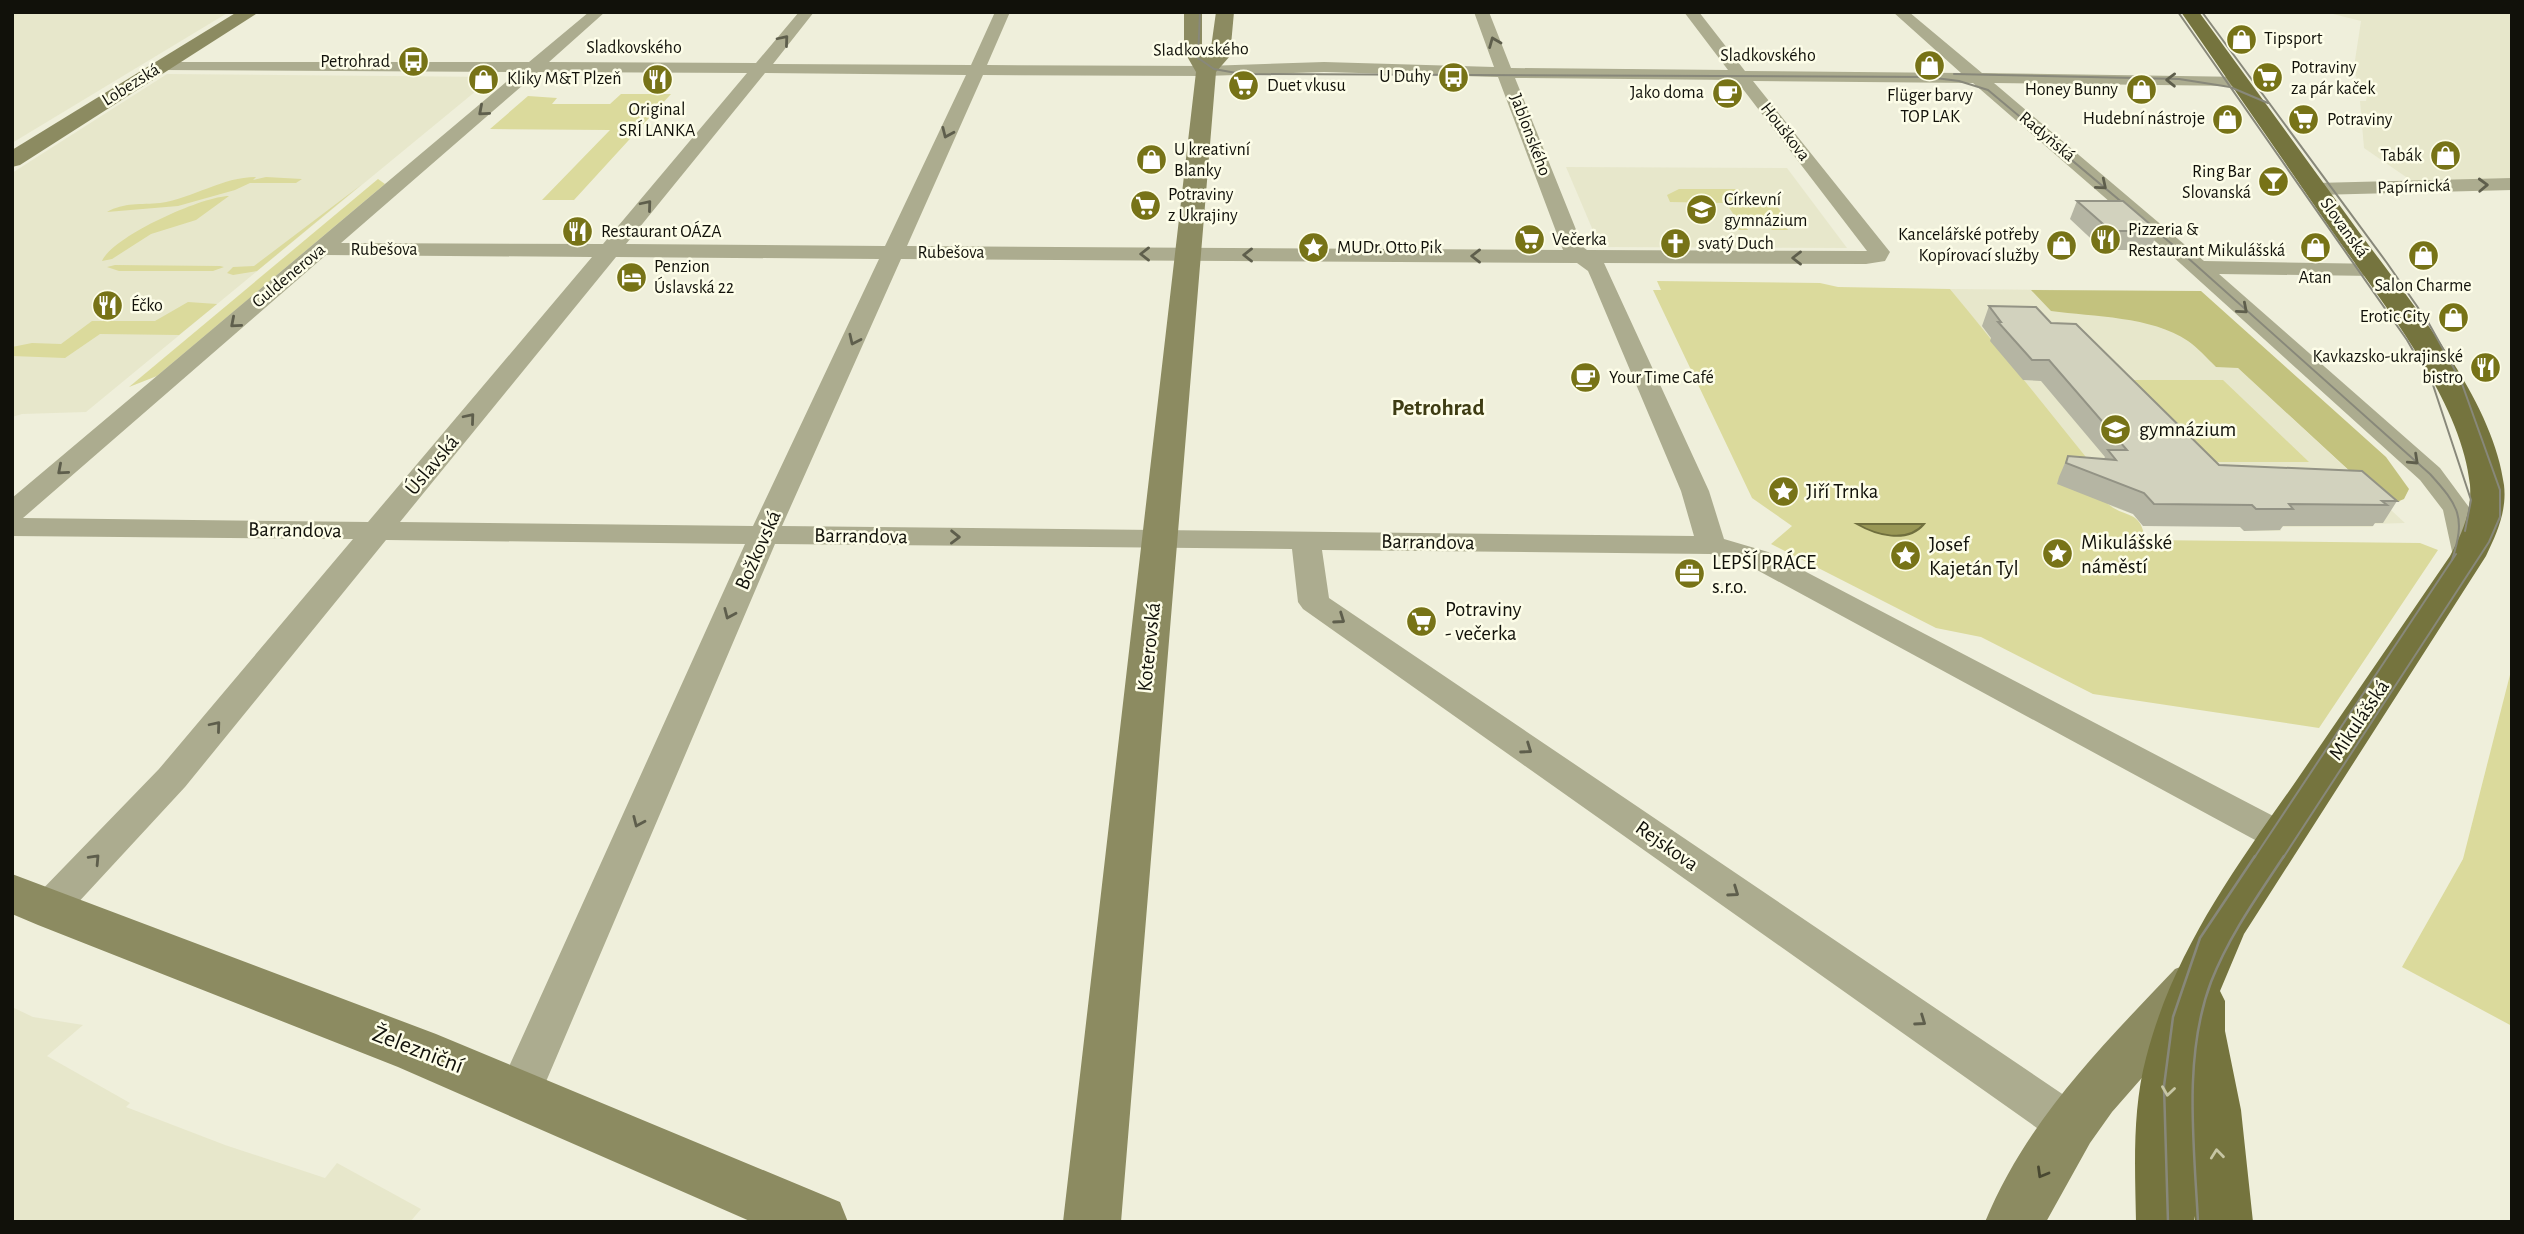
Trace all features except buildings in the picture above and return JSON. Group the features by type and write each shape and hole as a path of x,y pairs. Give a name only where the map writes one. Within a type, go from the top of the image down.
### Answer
{"main road":[{"name":"Slovanská","path":"2190,12 2413,325 2449,384 2479,454"},
{"name":"Mikulášská","path":"2165,1222 2164,1121 2172,1060 2211,948 2281,837 2468,556 2484,520 2487,505 2479,454"},
{"name":"Mikulášská","path":"2200,978 2199,1031 2213,1110 2224,1222"}],"street":[{"name":"Lobezská","path":"12,160 250,12"},
{"name":"Guldenerova","path":"12,513 598,12"},
{"name":"Úslavská","path":"30,901 172,778 807,12"},
{"name":"Božkovská","path":"520,1091 764,535 1003,12"},
{"path":"1193,12 1192,50 1197,62 1206,71"},
{"name":"Koterovská","path":"1091,1222 1206,71 1220,56 1225,12"},
{"name":"Jablonského","path":"1482,12 1574,250 1581,257"},
{"name":"Houškova","path":"1581,257 1870,258 1880,252 1691,12"},
{"name":"Radyňská","path":"1900,12 2195,265"},
{"name":"Sladkovského","path":"163,65 1206,71 1275,69 2239,81"},
{"name":"Papírnická","path":"2316,189 2512,184"},
{"name":"Rubešova","path":"321,249 1581,257"},
{"path":"1581,257 1597,268 1603,280 1695,491 1711,545 1738,550 1757,558 2281,837"},
{"path":"2195,265 2374,269"},
{"path":"2195,265 2430,474 2457,510 2468,556"},
{"name":"Barrandova","path":"12,527 1711,545"},
{"name":"Rejskova","path":"1306,541 1314,602 2070,1125"},
{"name":"Železniční","path":"30,901 520,1091 819,1222"},
{"path":"2014,1222 2070,1125 2177,999 2200,978"}],"shaded area":[{"path":"12,12 229,12 12,143"},
{"path":"2325,12 2512,12 2512,188 2425,190 2364,148 2360,101 2366,101 2367,95 2365,89 2359,89 2354,67 2361,21"},
{"path":"167,74 493,77 86,412 22,414 12,417 12,173"},
{"path":"621,94 671,94 574,200 542,200 610,130 490,129 528,96 557,98 552,104 610,104"},
{"name":"Církevní gymnázium","path":"1566,167 1787,168 1847,248 1600,247"},
{"path":"256,177 253,180 266,177 302,179 296,183 250,183 235,190 178,206 107,212 126,205 160,203 231,180"},
{"path":"378,179 385,184 157,376 129,387"},
{"path":"361,185 257,271 233,275 227,273 233,267 254,266"},
{"path":"1679,189 1739,189 1743,196 1770,196 1790,225 1785,225 1788,230 1772,230 1768,225 1746,225 1748,230 1732,230 1726,220 1732,220 1731,216 1734,215 1726,203 1670,202 1667,195"},
{"path":"229,196 196,220 151,234 112,259 102,261 123,240 140,229 180,210"},
{"path":"107,267 224,267 213,271 119,271"},
{"name":"Mikulášské náměstí","path":"1657,281 1820,283 1838,287 1950,289 2106,482 2097,490 2102,497 2115,509 2132,516 2140,523 2145,540 2420,543 2438,550 2319,728 2093,694 1981,637 1936,628 1771,544 1792,526 1752,498 1653,290 1661,290"},
{"path":"1950,289 2155,291 2405,523 2371,524 2373,527 2278,527 2281,531 2244,531 2239,526 2143,526 2133,514 2110,506 2096,490 2020,376"},
{"path":"2031,290 2201,291 2386,457 2409,489 2404,499 2397,502 2380,499 2238,368 2216,367 2188,341 2157,327 2122,319 2051,311"},
{"path":"188,302 217,304 179,335 100,334 65,358 12,356 12,347 32,343 61,344 92,321 155,321"},
{"path":"2133,380 2223,380 2309,462 2211,462"},
{"path":"1857,524 1924,524 1909,534 1891,536"},
{"path":"2512,667 2512,1026 2402,967 2463,859"},
{"path":"12,1007 33,1017 83,1025 47,1056 130,1103 126,1107 225,1145 325,1178 337,1163 421,1209 410,1222 12,1222"}],"tram line":[{"path":"1200,12 1198,58 1214,69 1242,74 1928,77 1959,81 1988,90 2179,250 2430,474 2448,495 2457,513 2459,533 2452,560"},
{"path":"2178,12 2231,87"},
{"path":"2202,12 2428,322 2461,381 2500,490 2500,517 2489,542 2283,858"},
{"path":"1954,74 2179,79 2231,87"},
{"path":"2231,87 2268,103"},
{"path":"2231,87 2407,340 2433,385 2471,500 2465,531"},
{"path":"2254,858 2456,554"},
{"path":"2168,1222 2164,1086 2173,1017 2200,938 2255,856"},
{"path":"2198,1222 2192,1100 2202,1010 2226,949 2284,856"}],"place":[{"name":"Tipsport","path":"2241,39"},
{"name":"Petrohrad","path":"413,62"},
{"name":"Flüger barvy TOP LAK","path":"1930,65"},
{"name":"U Duhy","path":"1454,77"},
{"name":"Potraviny za pár kaček","path":"2268,78"},
{"name":"Kliky M&T Plzeň","path":"484,79"},
{"name":"Original SRÍ LANKA","path":"657,79"},
{"name":"Duet vkusu","path":"1244,86"},
{"name":"Honey Bunny","path":"2141,90"},
{"name":"Jako doma","path":"1727,93"},
{"name":"Hudební nástroje","path":"2228,119"},
{"name":"Potraviny","path":"2304,120"},
{"name":"Tabák","path":"2445,156"},
{"name":"U kreativní Blanky","path":"1151,160"},
{"name":"Ring Bar Slovanská","path":"2274,182"},
{"name":"Potraviny z Ukrajiny","path":"1145,205"},
{"name":"Církevní gymnázium","path":"1701,210"},
{"name":"Restaurant OÁZA","path":"578,232"},
{"name":"Večerka","path":"1529,240"},
{"name":"Pizzeria & Restaurant Mikulášská","path":"2105,240"},
{"name":"svatý Duch","path":"1675,244"},
{"name":"Kancelářské potřeby Kopírovací služby","path":"2062,245"},
{"name":"Atan","path":"2315,247"},
{"name":"MUDr. Otto Pik","path":"1314,248"},
{"name":"Salon Charme","path":"2423,255"},
{"name":"Penzion Úslavská 22","path":"631,277"},
{"name":"Éčko","path":"108,306"},
{"name":"Erotic City","path":"2453,317"},
{"name":"Kavkazsko-ukrajinské bistro","path":"2486,367"},
{"name":"Your Time Café","path":"1586,378"},
{"name":"gymnázium","path":"2116,429"},
{"name":"Jiří Trnka","path":"1783,491"},
{"name":"Mikulášské náměstí","path":"2058,554"},
{"name":"Josef Kajetán Tyl","path":"1906,556"},
{"name":"LEPŠÍ PRÁCE s.r.o.","path":"1689,574"},
{"name":"Potraviny - večerka","path":"1422,621"}],"district":[{"name":"Petrohrad","path":"1438,408"}]}
